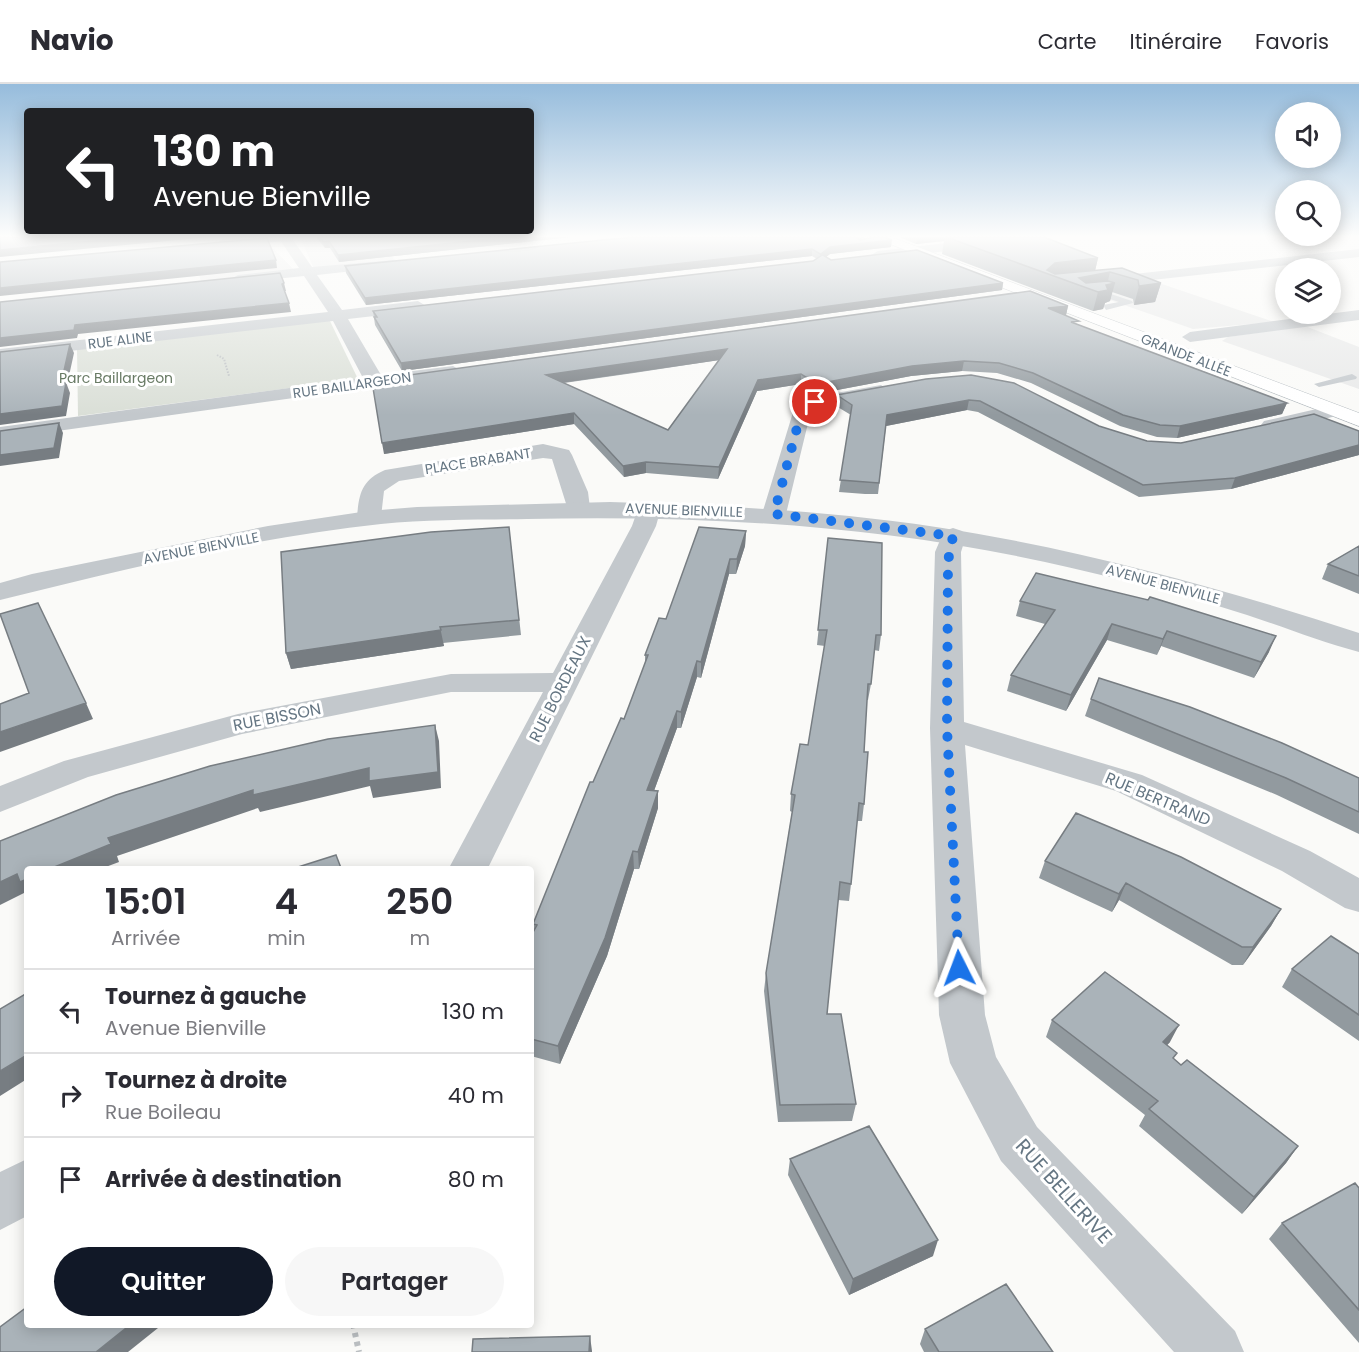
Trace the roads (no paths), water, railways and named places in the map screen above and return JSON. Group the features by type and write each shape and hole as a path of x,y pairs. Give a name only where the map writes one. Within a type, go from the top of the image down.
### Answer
{"main road":[{"name":"GRANDE ALLÉE","path":"1031,296 1359,420"},
{"name":"GRANDE ALLÉE","path":"1090,296 1106,307 1229,351"},
{"path":"1313,382 1349,395"}],"street":[{"path":"325,296 338,315 375,382"},
{"path":"992,298 1007,296"},
{"name":"RUE ALINE","path":"0,354 433,304"},
{"path":"1190,337 1359,315"},
{"name":"RUE BAILLARGEON","path":"0,433 470,369"},
{"path":"774,514 801,413 807,406 815,402 903,387"},
{"path":"1246,430 1334,411"},
{"name":"PLACE BRABANT","path":"369,518 372,487 377,482 393,475 543,451 561,455 574,485 578,508"},
{"name":"AVENUE BIENVILLE","path":"0,592 21,585 231,541 369,518 578,508 649,508 774,514 953,536 1143,577 1235,603 1359,644"},
{"name":"RUE BORDEAUX","path":"470,866 644,526 649,508"},
{"name":"RUE BELLERIVE","path":"953,536 948,561 947,728 962,1015 974,1063 1019,1144 1214,1352"},
{"name":"RUE BISSON","path":"0,800 76,769 238,724 452,683 563,682"},
{"name":"RUE BERTRAND","path":"947,728 1129,783 1296,861 1359,897"},
{"path":"0,1203 24,1187"}],"lane":[{"path":"1313,382 1352,376"}],"park label":[{"name":"Parc Baillargeon","path":"116,378"}]}
